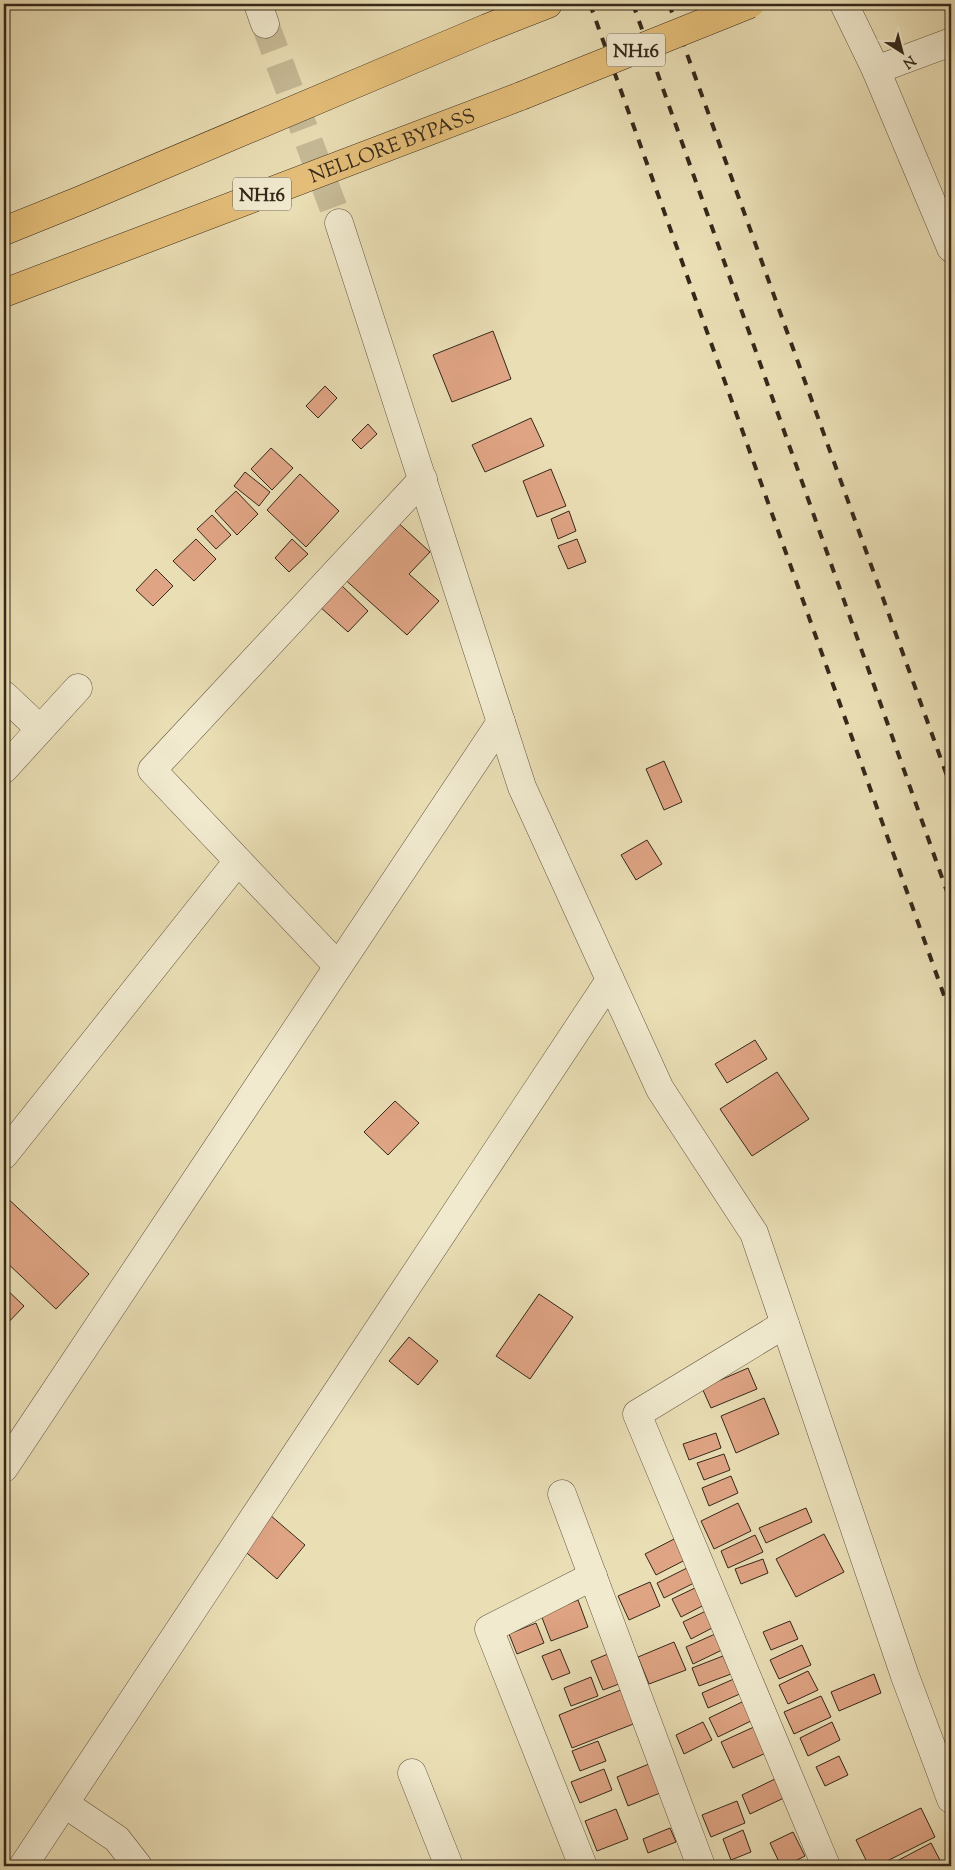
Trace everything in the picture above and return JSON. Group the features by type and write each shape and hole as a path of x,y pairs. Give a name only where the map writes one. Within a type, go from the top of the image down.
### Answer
{"highway":[{"path":"4,231 548,4"},
{"name":"NELLORE BYPASS","path":"4,293 521,96 750,4"}],"street":[{"path":"844,4 876,70 951,248"},
{"path":"876,70 951,42"},
{"path":"339,223 522,787 660,1088 754,1233 902,1666 951,1799"},
{"path":"338,966 152,770 423,478"},
{"path":"4,769 78,688"},
{"path":"4,695 40,730"},
{"path":"4,1468 501,722"},
{"path":"4,1155 238,861"},
{"path":"23,1866 610,980"},
{"path":"785,1324 636,1414 826,1866"},
{"path":"562,1494 701,1866"},
{"path":"583,1866 489,1629 593,1576"},
{"path":"412,1773 449,1866"},
{"path":"65,1804 117,1839 138,1866"}],"building":[{"path":"493,331 511,379 452,402 433,355"},
{"path":"325,386 337,398 318,418 306,406"},
{"path":"531,418 544,446 485,472 472,445"},
{"path":"368,424 377,434 361,449 352,440"},
{"path":"271,448 293,468 272,490 251,469"},
{"path":"551,469 566,506 537,517 523,481"},
{"path":"245,472 270,492 259,506 234,486"},
{"path":"300,474 339,511 306,547 267,510"},
{"path":"236,491 258,514 237,535 215,511"},
{"path":"569,511 576,531 558,539 551,519"},
{"path":"212,515 231,535 216,549 197,529"},
{"path":"394,519 430,552 409,574 439,601 407,635 341,576"},
{"path":"196,539 216,559 194,581 173,561"},
{"path":"292,539 308,554 289,572 275,558"},
{"path":"577,539 586,562 568,569 558,546"},
{"path":"156,569 173,586 153,606 136,590"},
{"path":"340,584 368,611 348,632 319,606"},
{"path":"664,761 682,802 664,810 646,769"},
{"path":"647,840 662,864 636,880 621,855"},
{"path":"755,1040 767,1059 727,1083 715,1064"},
{"path":"777,1072 809,1119 752,1156 720,1109"},
{"path":"395,1101 419,1123 388,1155 364,1132"},
{"path":"4,1195 89,1274 56,1309 4,1260"},
{"path":"4,1287 24,1306 4,1327"},
{"path":"539,1294 573,1317 530,1379 496,1356"},
{"path":"409,1337 438,1361 418,1385 389,1361"},
{"path":"748,1368 757,1389 711,1408 702,1388"},
{"path":"764,1398 779,1434 736,1453 721,1416"},
{"path":"716,1433 721,1448 689,1460 683,1444"},
{"path":"724,1454 730,1470 704,1480 697,1463"},
{"path":"731,1476 738,1493 709,1506 702,1488"},
{"path":"738,1503 751,1531 714,1549 701,1521"},
{"path":"806,1508 812,1522 766,1543 759,1528"},
{"path":"270,1515 305,1545 277,1579 241,1548"},
{"path":"824,1534 844,1572 796,1597 776,1559"},
{"path":"755,1535 763,1552 728,1568 721,1551"},
{"path":"678,1537 689,1558 656,1575 645,1554"},
{"path":"763,1559 768,1573 741,1584 735,1569"},
{"path":"691,1566 698,1581 664,1598 657,1583"},
{"path":"650,1582 660,1606 629,1620 618,1596"},
{"path":"697,1587 706,1604 681,1617 672,1599"},
{"path":"578,1600 588,1627 551,1641 541,1615"},
{"path":"706,1611 714,1627 691,1639 683,1622"},
{"path":"790,1621 798,1639 771,1650 763,1632"},
{"path":"536,1623 544,1643 517,1654 509,1634"},
{"path":"715,1634 722,1650 693,1664 686,1647"},
{"path":"674,1642 686,1670 649,1684 638,1657"},
{"path":"802,1645 811,1665 779,1679 770,1660"},
{"path":"560,1649 570,1673 552,1680 542,1656"},
{"path":"608,1654 619,1684 603,1690 591,1661"},
{"path":"723,1656 731,1674 699,1686 692,1668"},
{"path":"808,1671 818,1690 788,1704 779,1685"},
{"path":"874,1674 881,1693 839,1711 831,1692"},
{"path":"591,1677 598,1696 571,1706 564,1688"},
{"path":"736,1678 742,1693 708,1708 702,1693"},
{"path":"623,1689 636,1723 572,1748 559,1715"},
{"path":"821,1696 831,1717 794,1734 784,1712"},
{"path":"744,1701 753,1720 718,1737 709,1718"},
{"path":"703,1722 712,1740 684,1754 676,1735"},
{"path":"832,1722 840,1740 808,1756 800,1738"},
{"path":"756,1726 768,1752 733,1768 721,1742"},
{"path":"598,1741 606,1761 580,1771 572,1751"},
{"path":"839,1756 848,1775 825,1786 816,1767"},
{"path":"649,1764 660,1793 628,1806 617,1777"},
{"path":"604,1769 612,1790 580,1803 571,1782"},
{"path":"777,1778 786,1797 750,1814 742,1795"},
{"path":"737,1801 745,1823 711,1837 702,1815"},
{"path":"921,1808 935,1837 877,1866 869,1866 856,1840"},
{"path":"616,1809 628,1839 597,1851 585,1821"},
{"path":"670,1828 676,1842 648,1853 643,1839"},
{"path":"743,1830 751,1852 731,1860 723,1839"},
{"path":"793,1832 805,1856 785,1866 781,1866 770,1843"},
{"path":"931,1843 943,1866 897,1866 895,1862"}],"tunnel":[{"path":"265,24 339,223"}],"railway":[{"path":"590,4 951,1015"},
{"path":"633,4 951,903"},
{"path":"669,4 951,787"}]}
